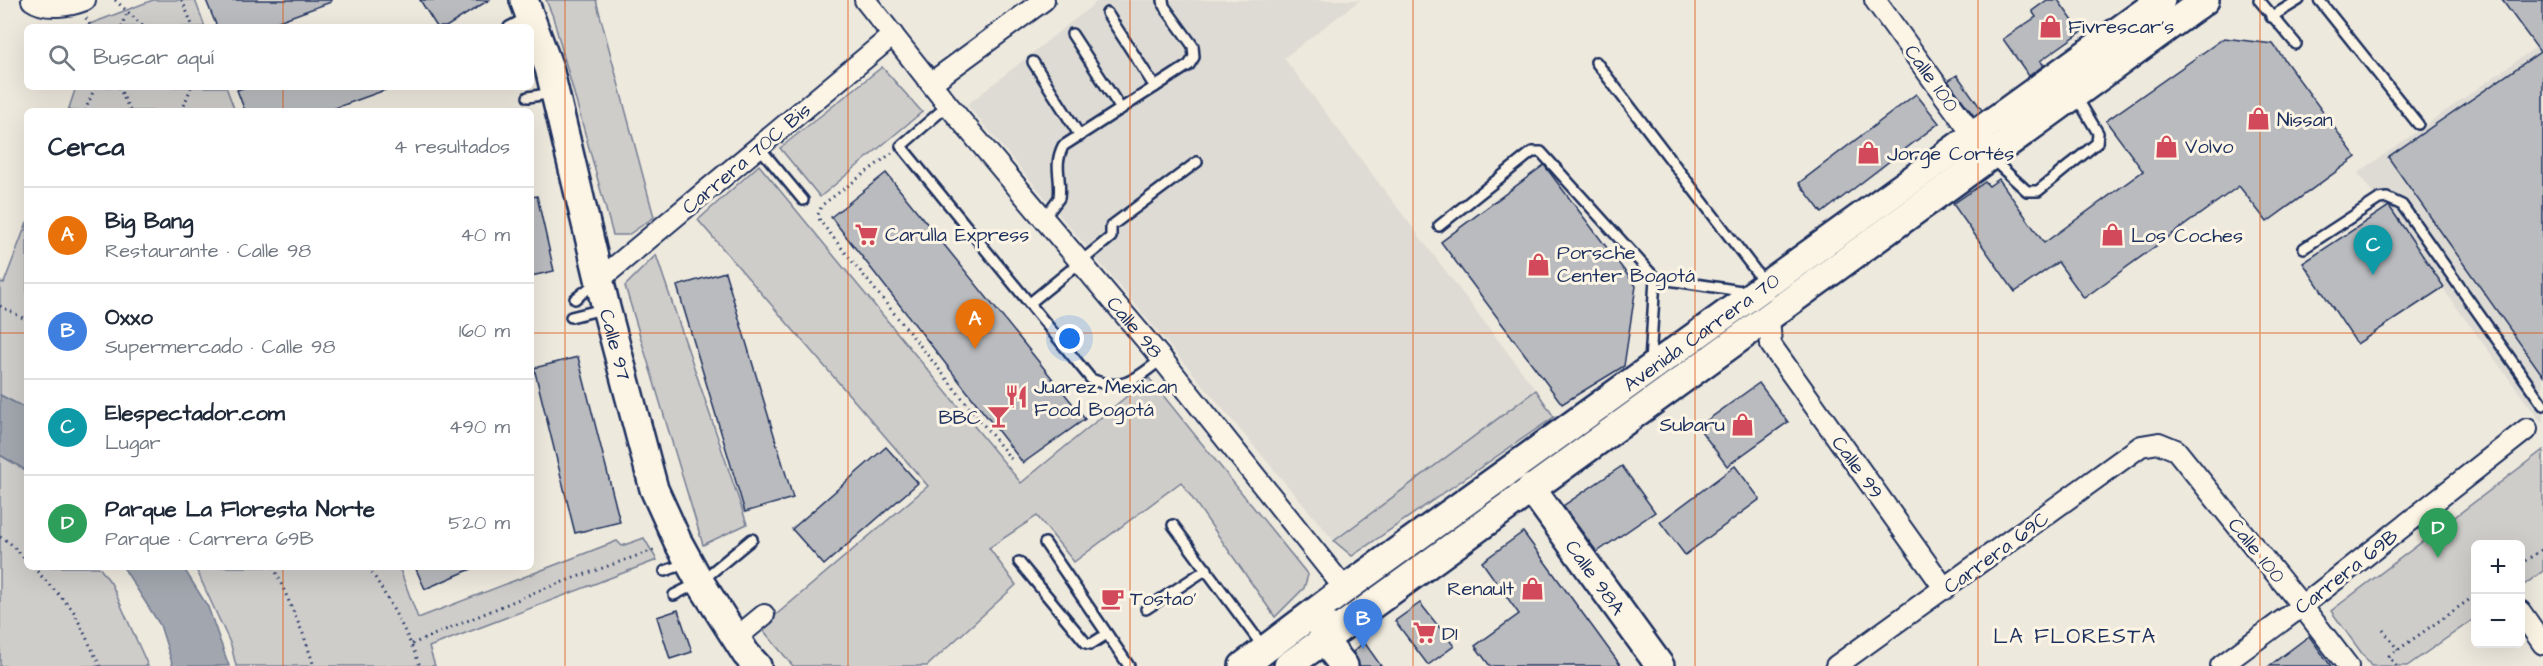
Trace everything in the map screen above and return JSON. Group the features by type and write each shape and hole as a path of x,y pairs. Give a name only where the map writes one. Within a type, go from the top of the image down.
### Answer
{"street":[{"path":"32,0 38,4 59,6 85,0"},
{"name":"Calle 98","path":"865,0 948,105 1162,359 1345,589"},
{"path":"931,83 1044,0"},
{"name":"Avenida Carrera 70","path":"1243,666 1345,589 1649,371 1988,156 2205,0"},
{"name":"Calle 100","path":"1885,3 1988,156"},
{"name":"Avenida Carrera 70","path":"1288,666 1743,335 1765,298 1973,134 2148,4"},
{"name":"Calle 97","path":"521,9 527,24"},
{"name":"Carrera 70C Bis","path":"599,280 893,35"},
{"name":"Calle 97","path":"534,43 543,66 654,489 683,564 757,666"},
{"path":"1743,335 1771,345 1765,298"},
{"name":"Calle 99","path":"1771,345 1945,589"},
{"name":"Carrera 69B","path":"2221,666 2302,606 2527,429"},
{"name":"Calle 100","path":"2159,443 2176,450 2348,666"},
{"name":"Carrera 69C","path":"1836,666 2140,446 2159,443"},
{"name":"Calle 98A","path":"1531,488 1660,666"},
{"path":"1344,666 1324,640 1322,629 1345,589"},
{"path":"736,639 764,615"},
{"path":"2525,618 2543,644"}],"lane":[{"path":"2259,0 2296,44"},
{"path":"2271,17 2299,0"},
{"path":"2319,0 2418,124"},
{"path":"1044,218 1059,198 1058,156 1063,146 1189,65 1194,57 1193,46 1162,2"},
{"path":"1107,13 1155,87"},
{"path":"1072,34 1121,109"},
{"path":"1034,62 1080,136"},
{"path":"1596,62 1765,298"},
{"path":"534,85 543,66"},
{"path":"528,97 531,90"},
{"path":"1988,156 2028,191 2038,191 2097,143 2098,133 2074,94"},
{"path":"948,105 901,146 1091,379 1103,385 1116,386 1130,383 1162,359"},
{"path":"759,147 803,200"},
{"path":"1439,226 1532,152 1537,151 1541,152 1655,278 1765,298"},
{"path":"1030,303 1111,237 1111,226 1197,162"},
{"path":"2304,248 2379,199 2396,200 2408,211 2543,405"},
{"path":"1649,371 1655,278"},
{"path":"575,299 599,280"},
{"path":"571,317 606,308"},
{"path":"1173,525 1266,650"},
{"path":"674,595 683,564 752,539"},
{"path":"1045,543 1129,666"},
{"path":"1019,562 1086,643 1091,644 1107,634"},
{"path":"1146,609 1207,569"}],"path":[{"path":"115,0 141,24"},
{"path":"182,0 192,24"},
{"path":"122,24 128,11"},
{"path":"86,108 94,90"},
{"path":"120,90 129,108"},
{"path":"183,108 191,90"},
{"path":"901,146 822,205 818,215 820,221 1011,459"},
{"path":"0,306 24,318"},
{"path":"0,537 9,542 24,558"},
{"path":"2525,561 2543,549"},
{"path":"412,644 543,589 683,564"},
{"path":"36,570 73,610 100,666"},
{"path":"275,570 304,636 314,666"},
{"path":"371,570 412,644 420,666"},
{"path":"2396,666 2389,656 2471,598"},
{"path":"2383,630 2398,650"}],"shaded area":[{"path":"153,0 195,0 204,24 90,24"},
{"path":"546,0 596,0 654,217 628,235 613,235 553,17"},
{"path":"1099,0 1360,0 1284,58 1536,390 1334,541 967,105"},
{"path":"2543,42 2543,425 2358,173"},
{"path":"882,67 922,112 820,197 780,148"},
{"path":"75,90 227,90 234,108 69,108"},
{"path":"759,165 1021,483 1149,378 1308,575 1304,588 1275,617 1181,482 1074,562 1037,516 989,548 1016,585 927,666 793,666 763,630 777,614 928,486 698,220"},
{"path":"24,230 24,407 0,395 0,282 4,283"},
{"path":"656,255 747,524 703,545 625,286"},
{"path":"1536,390 1554,417 1352,556 1334,541"},
{"path":"0,395 24,407 24,469 0,455"},
{"path":"2543,450 2543,571 2525,584 2525,540 2471,540 2471,621 2407,666 2371,666 2331,611"},
{"path":"0,455 24,469 24,570 101,570 111,583 148,666 0,666"},
{"path":"644,538 657,560 429,647 435,666 236,666 231,645 196,570 400,570 418,618 617,541 622,546"},
{"path":"125,570 185,570 208,607 229,666 173,666 160,625"}],"building":[{"path":"206,0 331,0 331,2 270,24 216,24"},
{"path":"420,0 489,0 451,24 435,24"},
{"path":"2047,0 2058,0 2081,32 2040,61 2044,65 2029,76 2003,39 2036,17 2032,11"},
{"path":"2502,0 2543,0 2543,376 2388,157 2540,52"},
{"path":"2224,38 2273,44 2356,157 2267,222 2239,186 2084,298 2058,262 2015,292 1953,204 1985,182 1989,186 1999,179 2044,243 2143,171 2106,121"},
{"path":"1957,75 1982,110 1974,116 1948,81"},
{"path":"237,90 385,90 335,108 244,108"},
{"name":"Jorge Cortés","path":"1916,94 1939,123 1822,213 1799,183"},
{"name":"Porsche Center Bogotá","path":"1544,165 1636,286 1624,366 1562,404 1441,242"},
{"path":"886,173 1085,419 1023,463 831,217"},
{"path":"534,196 537,196 554,271 534,275"},
{"path":"2389,206 2444,287 2357,344 2303,263"},
{"path":"725,272 793,498 745,512 677,286"},
{"path":"578,357 620,522 575,533 534,368"},
{"name":"Subaru","path":"1759,383 1788,422 1727,466 1698,427"},
{"path":"886,447 918,483 824,565 792,529"},
{"path":"1622,466 1655,512 1597,552 1563,506"},
{"path":"1735,466 1760,499 1685,555 1660,522"},
{"name":"Renault","path":"1523,532 1621,666 1490,666 1475,646 1519,614 1482,562"},
{"path":"416,570 469,570 425,589"},
{"name":"D1","path":"1420,603 1454,646 1428,665 1395,621"},
{"path":"678,610 692,652 670,659 657,617"},
{"path":"2309,636 2331,666 2269,666"},
{"path":"1364,642 1381,666 1359,666 1353,652"}],"place":[{"name":"Fivrescar's","path":"2050,26"},
{"name":"Nissan","path":"2259,119"},
{"name":"Volvo","path":"2167,146"},
{"name":"Jorge Cortés","path":"1869,153"},
{"name":"Carulla Express","path":"867,234"},
{"name":"Los Coches","path":"2113,235"},
{"name":"Porsche Center Bogotá","path":"1539,264"},
{"name":"Elespectador.com","path":"2373,275"},
{"name":"Big Bang","path":"975,349"},
{"name":"Juarez Mexican Food Bogotá","path":"1016,397"},
{"name":"BBC","path":"999,417"},
{"name":"Subaru","path":"1743,424"},
{"name":"Parque La Floresta Norte","path":"2438,558"},
{"name":"Renault","path":"1532,588"},
{"name":"Tostao’","path":"1112,598"},
{"name":"D1","path":"1424,633"},
{"name":"Oxxo","path":"1363,649"}],"district":[{"name":"LA FLORESTA","path":"2075,636"}]}
